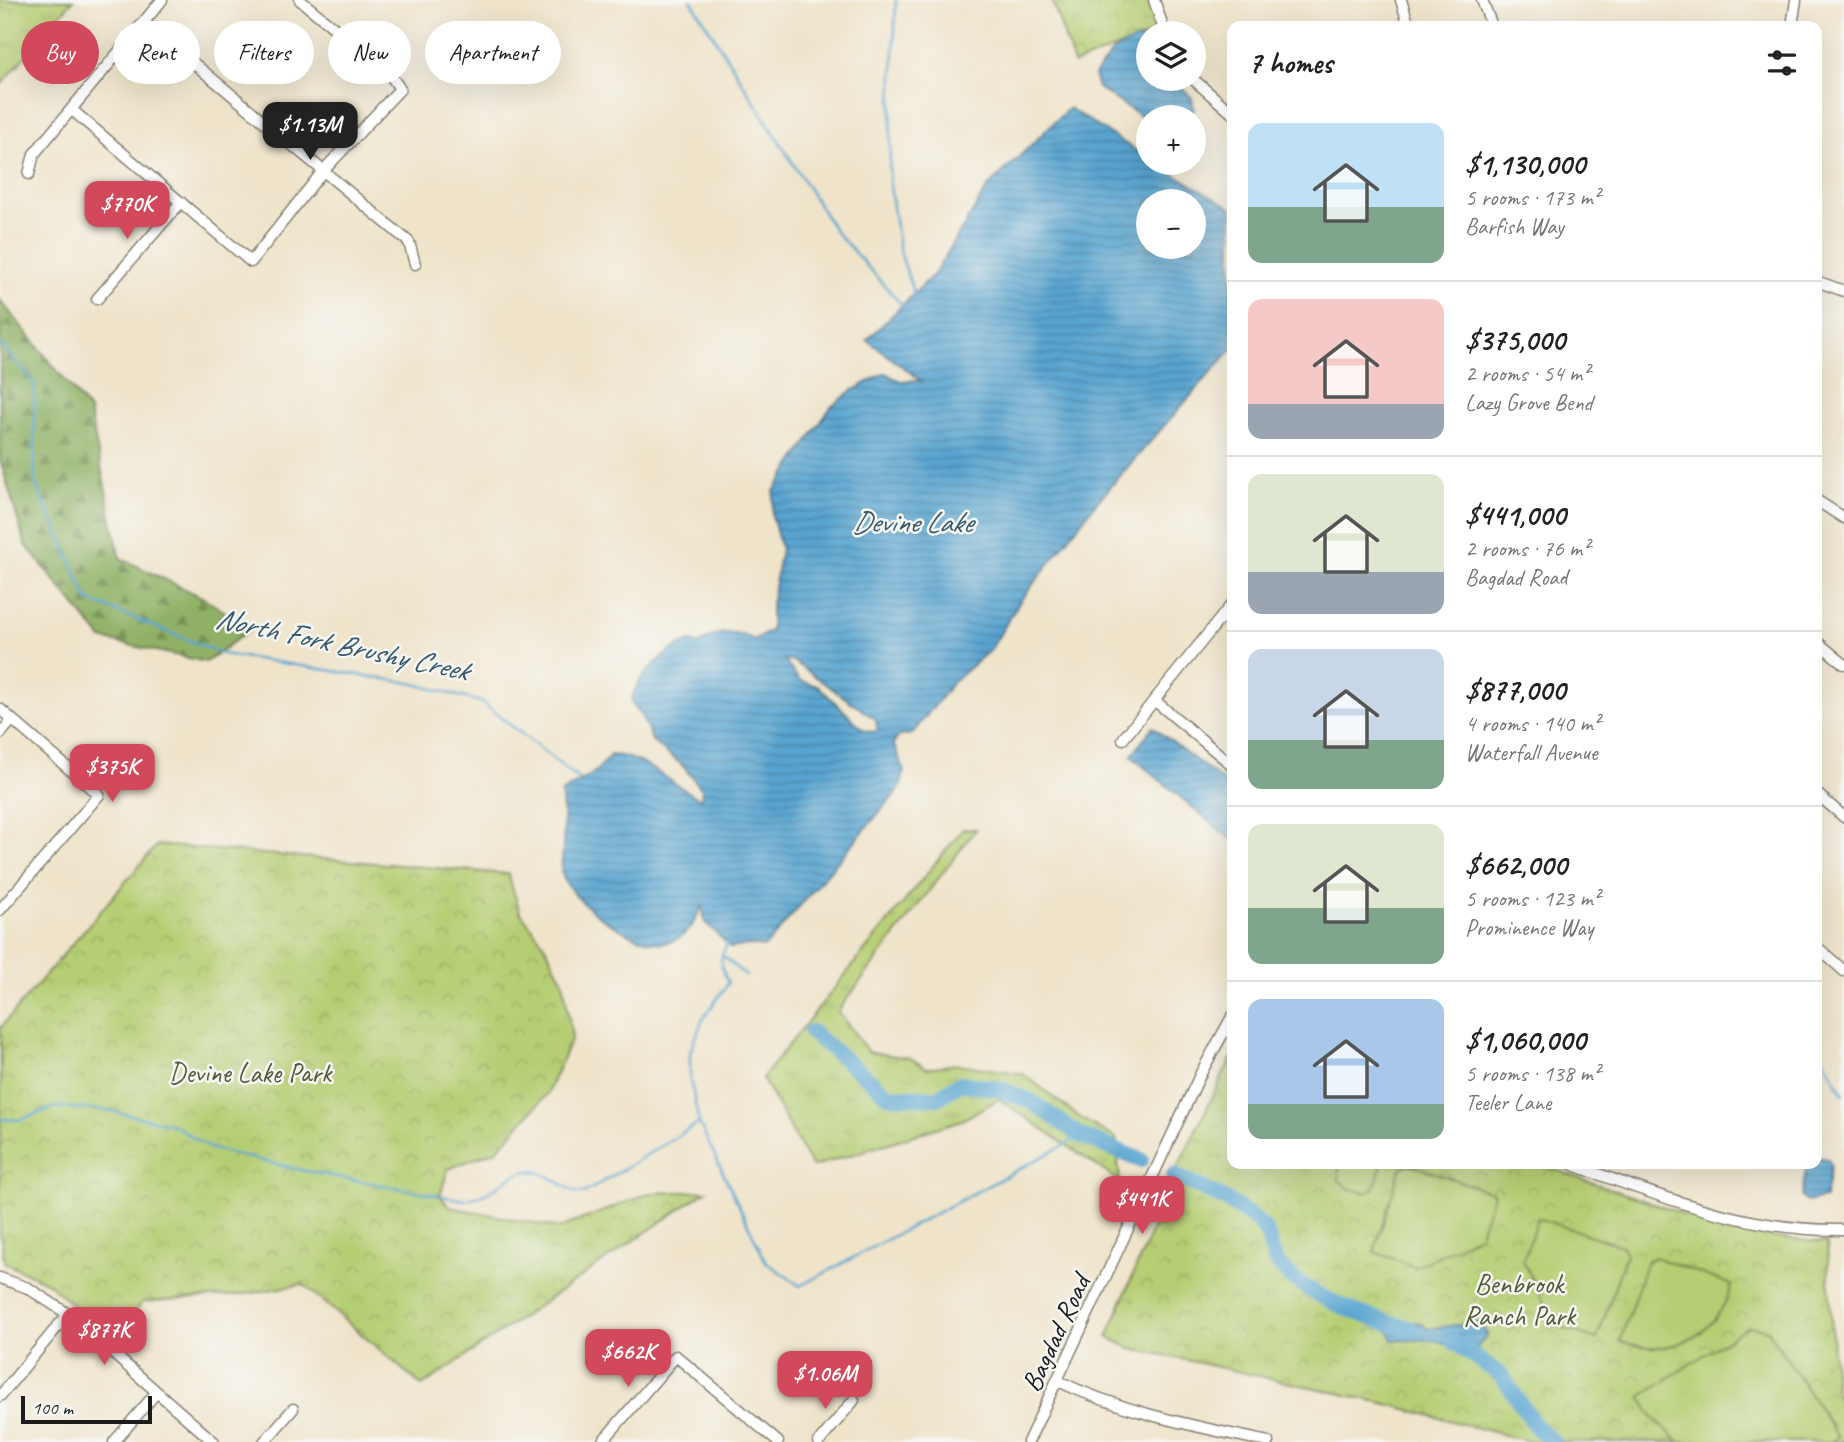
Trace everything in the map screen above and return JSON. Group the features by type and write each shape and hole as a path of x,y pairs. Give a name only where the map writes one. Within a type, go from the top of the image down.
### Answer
{"street":[{"path":"145,21 162,0"},
{"path":"1154,0 1162,21"},
{"path":"1401,0 1407,21"},
{"path":"1482,0 1490,21"},
{"path":"1793,21 1796,0"},
{"path":"72,110 251,262 323,171 400,89 389,73 306,2"},
{"path":"29,174 34,154 113,60"},
{"path":"200,69 409,242 415,264"},
{"path":"1206,90 1227,109"},
{"path":"97,299 181,202"},
{"path":"1822,283 1844,290"},
{"path":"1822,504 1844,518"},
{"path":"1123,739 1227,610"},
{"path":"1822,645 1844,664"},
{"path":"1154,700 1227,761"},
{"path":"0,709 99,795 0,910"},
{"path":"0,734 12,720"},
{"path":"1822,798 1844,817"},
{"path":"1822,951 1844,971"},
{"name":"Bagdad Road","path":"1028,1442 1201,1073 1227,1026"},
{"path":"1586,1169 1734,1218 1787,1227 1844,1230"},
{"path":"0,1278 28,1288 68,1314 214,1442"},
{"path":"0,1396 68,1314"},
{"path":"602,1442 677,1356 778,1442"},
{"path":"1058,1381 1123,1409 1268,1442"},
{"path":"114,1442 156,1393"},
{"path":"818,1442 854,1400"},
{"path":"264,1442 293,1409"}],"green space":[{"path":"0,0 73,0 55,21 21,21 21,61 0,86"},
{"path":"1052,0 1149,0 1156,21 1136,21 1136,40 1074,64"},
{"path":"0,300 89,410 120,558 202,597 251,629 206,662 102,639 25,544 0,459"},
{"path":"963,829 976,829 838,1011 868,1052 910,1058 927,1068 958,1064 1023,1074 1082,1119 1116,1138 1120,1182 999,1099 962,1120 812,1167 762,1078"},
{"name":"Devine Lake Park","path":"157,845 508,874 520,912 544,944 563,981 572,1037 547,1094 497,1150 448,1169 440,1196 450,1207 560,1228 650,1193 706,1191 422,1386 303,1284 240,1295 143,1302 112,1339 48,1283 5,1263 0,1234 1,1027"},
{"name":"Benbrook Ranch Park","path":"1227,1067 1227,1169 1553,1169 1712,1224 1779,1238 1827,1243 1835,1389 1844,1413 1844,1442 1531,1442 1383,1403 1131,1348 1107,1337 1181,1160"},
{"path":"1339,1169 1380,1169 1374,1189 1366,1193 1348,1188 1339,1180"},
{"path":"1400,1169 1424,1169 1494,1193 1479,1236 1416,1267 1374,1252"},
{"path":"1538,1218 1622,1246 1626,1254 1597,1339 1555,1325 1523,1261"},
{"path":"1655,1257 1732,1285 1725,1303 1703,1330 1674,1345 1639,1346 1620,1341 1647,1261"},
{"path":"1748,1326 1768,1330 1838,1437 1831,1442 1679,1442 1653,1417 1640,1397"}],"water":[{"path":"1136,39 1136,91 1185,91 1192,98 1193,105 1136,105 1136,113 1098,88 1094,75 1114,50"},
{"name":"Devine Lake","path":"1069,108 1136,150 1136,175 1176,175 1199,189 1136,189 1136,259 1206,259 1206,193 1227,205 1227,355 1096,503 1018,604 991,649 954,681 912,734 899,736 893,743 904,770 901,787 765,947 748,945 731,948 705,922 702,906 688,931 672,941 659,943 626,933 579,899 562,874 564,827 561,793 593,773 610,755 622,756 646,765 701,799 702,789 682,765 653,742 640,713 631,702 634,692 653,665 681,645 690,641 698,645 712,636 726,633 740,634 755,640 771,630 771,604 781,549 772,516 774,491 831,407 853,390 885,373 900,381 923,382 867,340 935,273 988,187","holes":["784,659 793,661 875,719 878,730 864,730 818,686 800,681"]},
{"path":"1153,727 1227,784 1227,836 1131,756"},
{"path":"1822,1158 1828,1159 1831,1165 1825,1198 1807,1202 1801,1197 1806,1169 1822,1169"},
{"path":"1477,1322 1488,1335 1468,1358 1449,1344 1440,1341 1393,1340 1388,1329 1391,1323 1422,1323 1428,1329"}],"waterway":[{"path":"691,0 835,231 904,307"},
{"path":"896,0 889,179 899,248 914,295"},
{"name":"North Fork Brushy Creek","path":"0,343 34,383 35,482 88,600 223,654 411,683 481,702 580,780"},
{"name":"North Fork Brushy Creek","path":"728,942 722,955 746,976"},
{"path":"722,955 721,966 728,983 703,1019 690,1052 690,1078 699,1123 766,1262 800,1286 1081,1136"},
{"name":"North Fork Brushy Creek","path":"811,1032 889,1096 937,1098 961,1083 1003,1090 1032,1102 1081,1136 1141,1160"},
{"path":"1822,1056 1844,1095"},
{"path":"0,1119 19,1120 56,1107 112,1111 174,1125 209,1148 305,1171 464,1200 485,1194 512,1177 529,1171 544,1174 570,1189 584,1193 699,1123"},
{"name":"North Fork Brushy Creek","path":"1174,1175 1221,1197 1262,1226 1276,1261 1302,1285 1356,1312 1409,1328"},
{"name":"North Fork Brushy Creek","path":"1454,1342 1502,1376 1537,1428 1553,1442"}]}
